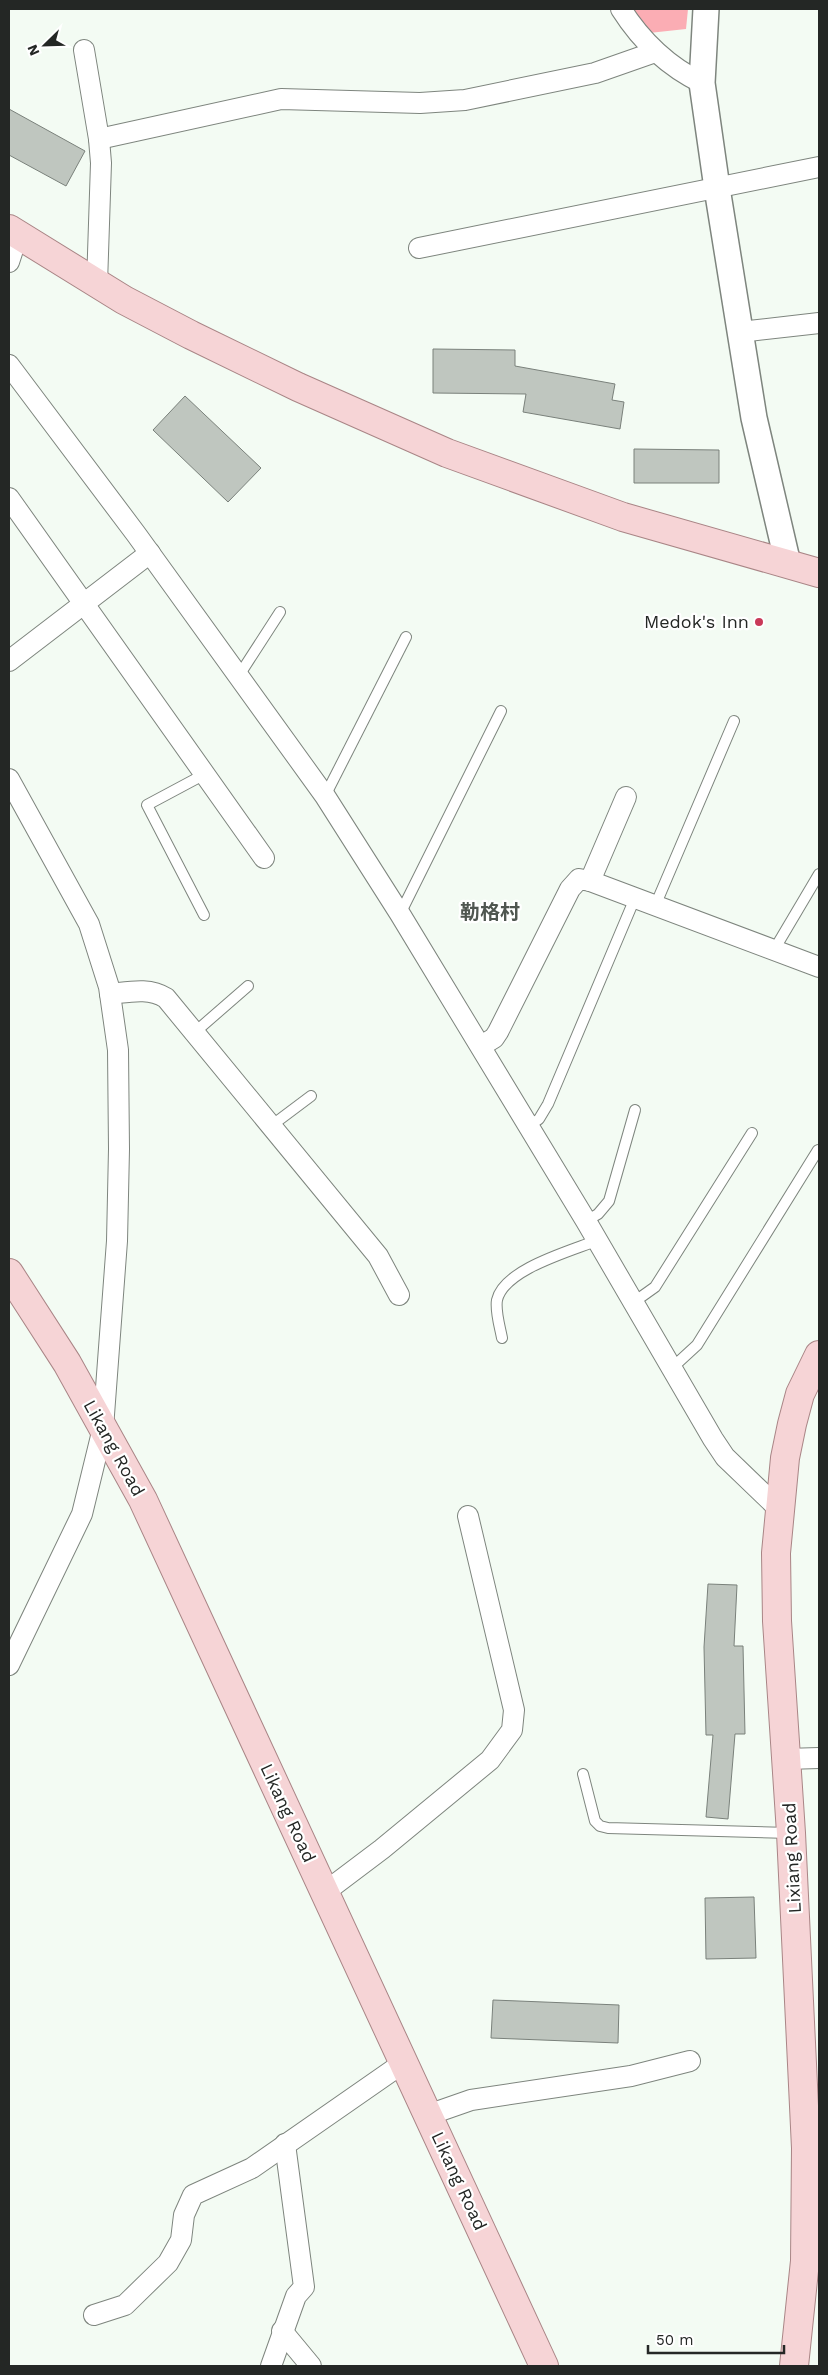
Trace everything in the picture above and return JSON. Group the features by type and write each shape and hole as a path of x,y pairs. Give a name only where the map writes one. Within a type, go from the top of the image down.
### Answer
{"main road":[{"path":"13,232 124,300 266,371 447,453 623,517 819,573"},
{"name":"Likang Road","path":"9,1273 68,1363 143,1500 544,2366"},
{"name":"Lixiang Road","path":"794,2366 805,2261 807,2205 791,1833 776,1621 776,1553 779,1509 792,1424 800,1394 819,1355"}],"street":[{"path":"621,9 655,52 673,68 702,83"},
{"path":"706,9 702,83 717,188 754,418 788,564"},
{"path":"84,50 99,139 101,199 97,284"},
{"path":"99,139 281,99 410,103 465,100 594,73 655,52"},
{"path":"419,248 819,167"},
{"path":"9,262 13,232"},
{"path":"740,332 819,323"},
{"path":"9,365 150,553 325,796 481,1046 598,1240 725,1457 779,1509"},
{"path":"9,498 264,858"},
{"path":"9,661 150,553"},
{"path":"9,779 89,924 110,994 118,1050 119,1148 117,1241 103,1428 82,1514 9,1665"},
{"path":"590,881 626,797"},
{"path":"481,1046 494,1038 498,1032 572,885 579,879 590,881 819,967"},
{"path":"110,994 144,991 157,993 166,998 378,1256 399,1295"},
{"path":"325,1892 382,1849 490,1760 512,1730 514,1710 468,1516"},
{"path":"786,1759 819,1758"},
{"path":"428,2115 471,2100 631,2076 690,2061"},
{"path":"94,2315 125,2304 168,2263 180,2240 184,2215 193,2194 252,2168 403,2062"},
{"path":"272,2366 282,2331 296,2296 304,2287 285,2144"},
{"path":"282,2331 311,2366"}],"lane":[{"path":"238,677 280,612"},
{"path":"325,796 406,636"},
{"path":"400,914 501,711"},
{"path":"655,906 734,721"},
{"path":"204,914 147,805 205,774"},
{"path":"774,950 819,874"},
{"path":"529,1126 539,1119 548,1104 634,898"},
{"path":"194,1033 248,986"},
{"path":"271,1126 311,1096"},
{"path":"586,1221 598,1214 609,1200 636,1110"},
{"path":"634,1302 655,1287 752,1133"},
{"path":"672,1368 697,1346 818,1150"},
{"path":"502,1338 497,1300 502,1287 524,1271 598,1240"},
{"path":"583,1774 595,1821 600,1826 608,1828 791,1833"}],"shaded area":[{"path":"632,9 688,9 686,29 649,33"}],"building":[{"path":"9,109 85,151 66,186 9,155"},
{"path":"433,349 515,350 515,366 615,384 612,400 624,402 620,429 523,412 526,394 433,393"},
{"path":"185,396 261,468 228,502 153,430"},
{"path":"634,449 719,450 719,483 634,483"},
{"path":"708,1584 737,1585 734,1646 743,1646 745,1734 735,1734 728,1819 706,1817 713,1735 706,1735 704,1647"},
{"path":"754,1897 756,1958 706,1959 705,1898"},
{"path":"493,2000 619,2005 618,2043 491,2038"}],"place":[{"name":"Medok's Inn","path":"759,622"}],"district":[{"name":"勒格村","path":"490,912"}]}
